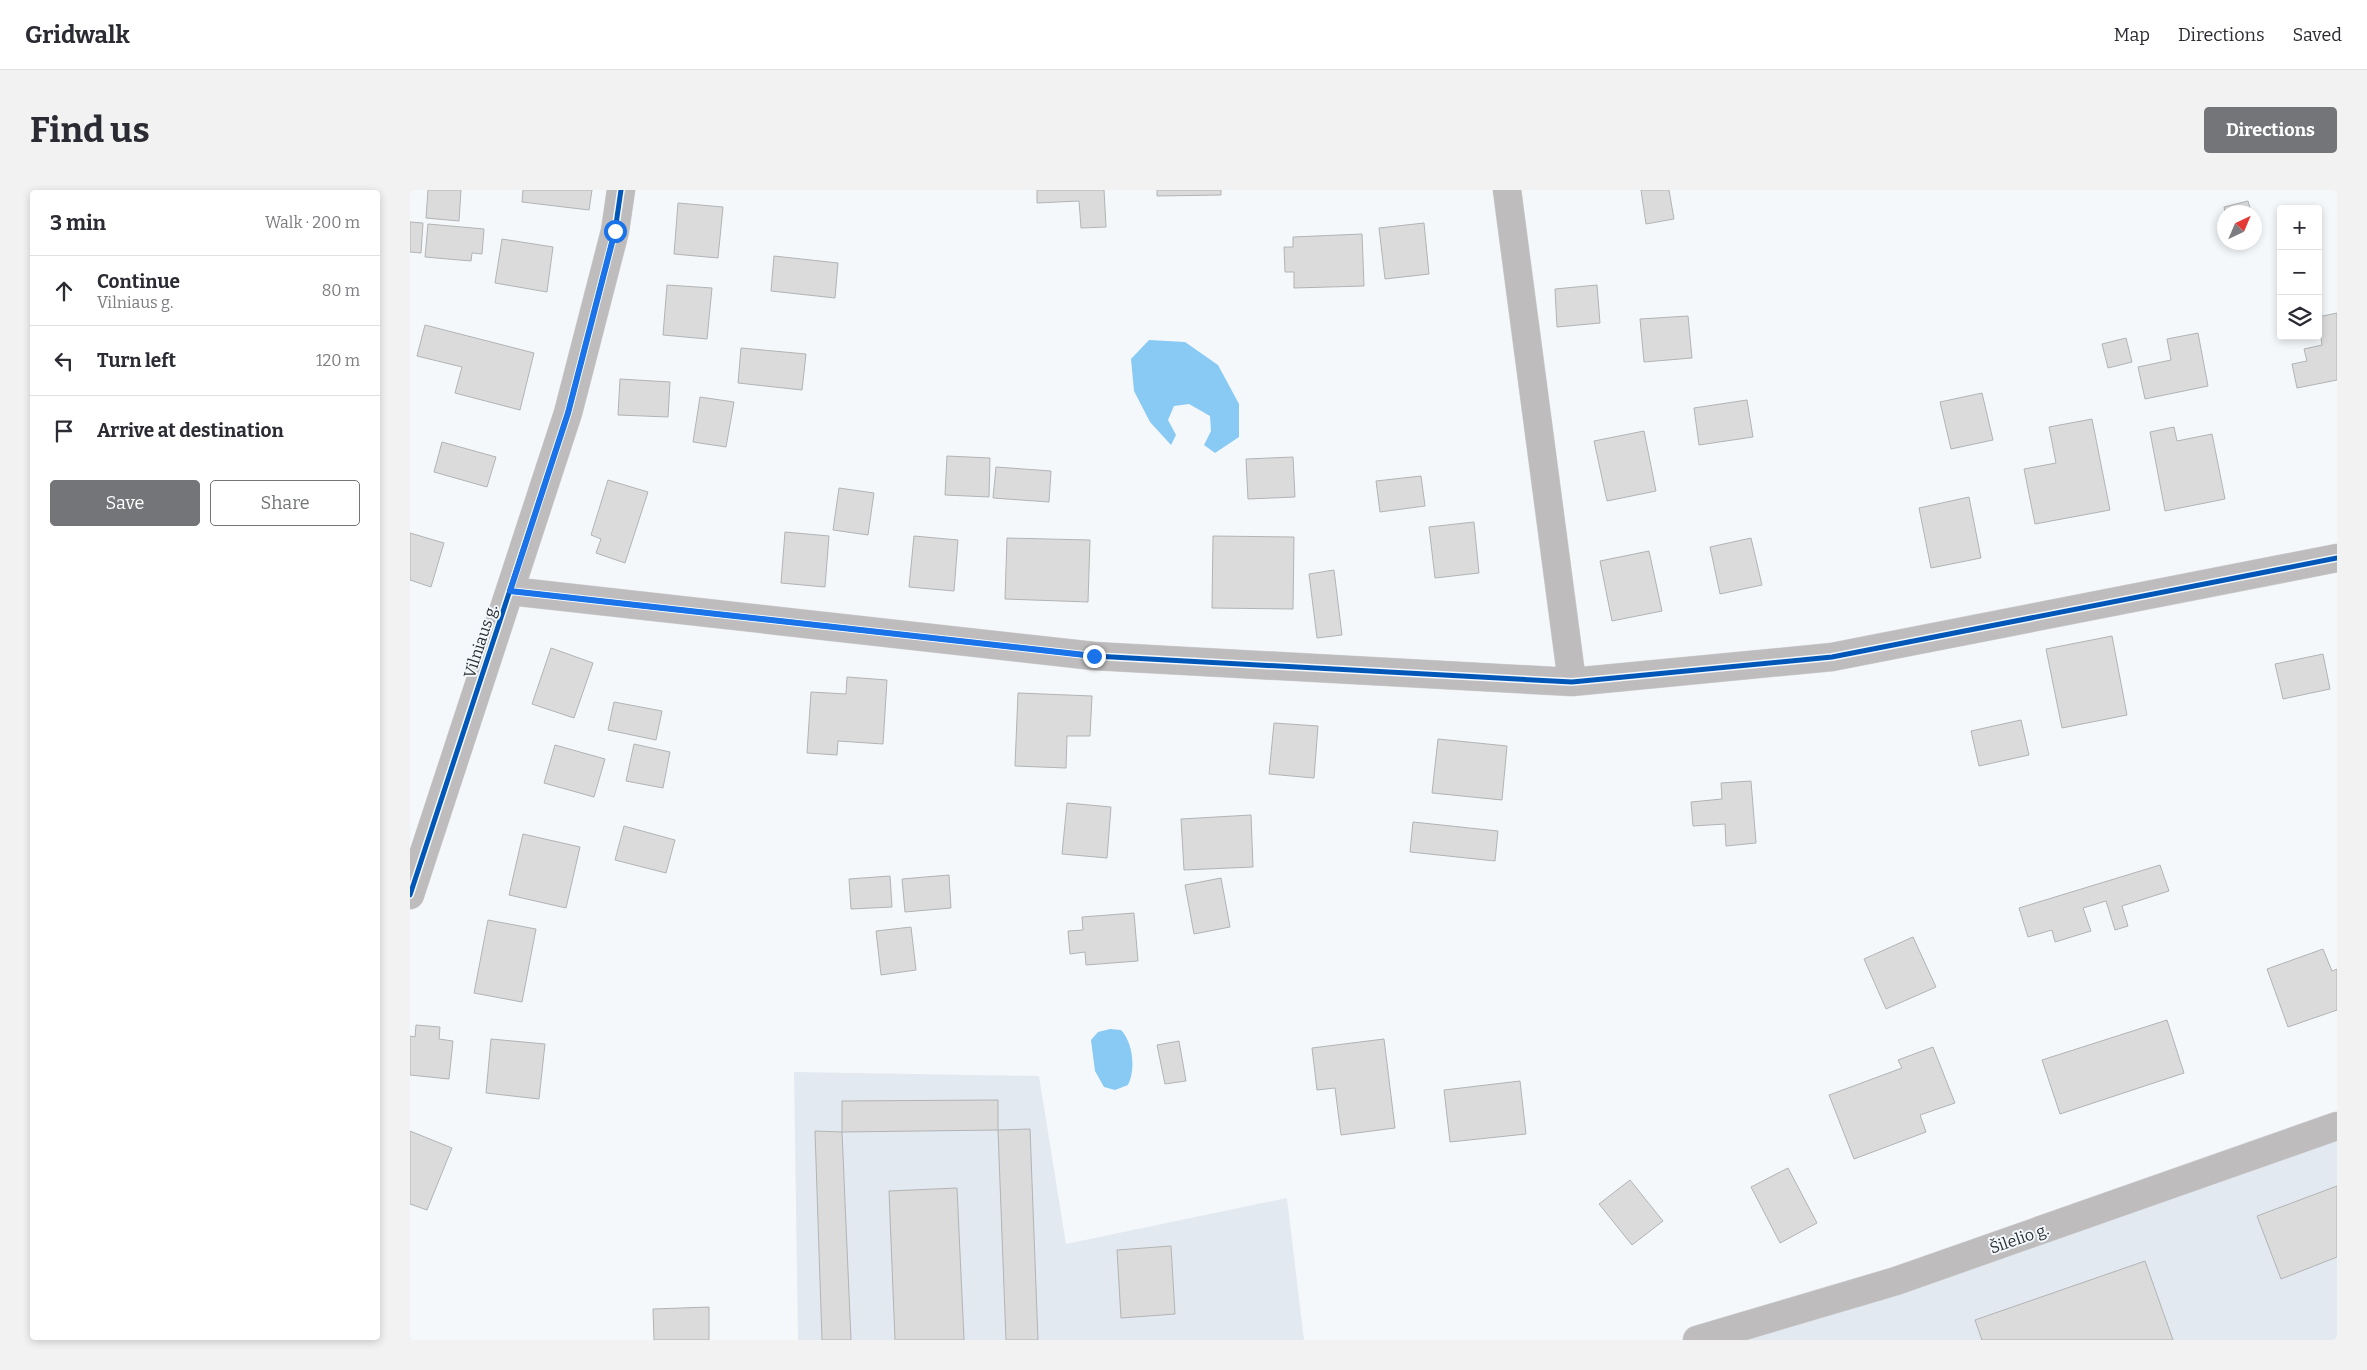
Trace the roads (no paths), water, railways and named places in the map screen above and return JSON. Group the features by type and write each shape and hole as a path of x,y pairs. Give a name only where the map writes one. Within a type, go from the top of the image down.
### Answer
{"street":[{"name":"Vilniaus g.","path":"410,895 568,413 615,231 621,190"},
{"path":"1507,190 1572,682"},
{"path":"510,591 1094,656 1572,682 1832,657 2337,558"},
{"name":"Šilelio g.","path":"1697,1340 1896,1281 2337,1126"}],"water":[{"path":"1149,340 1185,342 1218,365 1239,404 1239,437 1215,453 1204,445 1211,431 1210,416 1189,404 1174,406 1168,420 1176,435 1171,445 1150,422 1134,391 1131,359"},
{"path":"1110,1029 1121,1030 1131,1049 1132,1056 1132,1072 1128,1085 1115,1090 1104,1087 1095,1071 1091,1040 1098,1032"}]}
